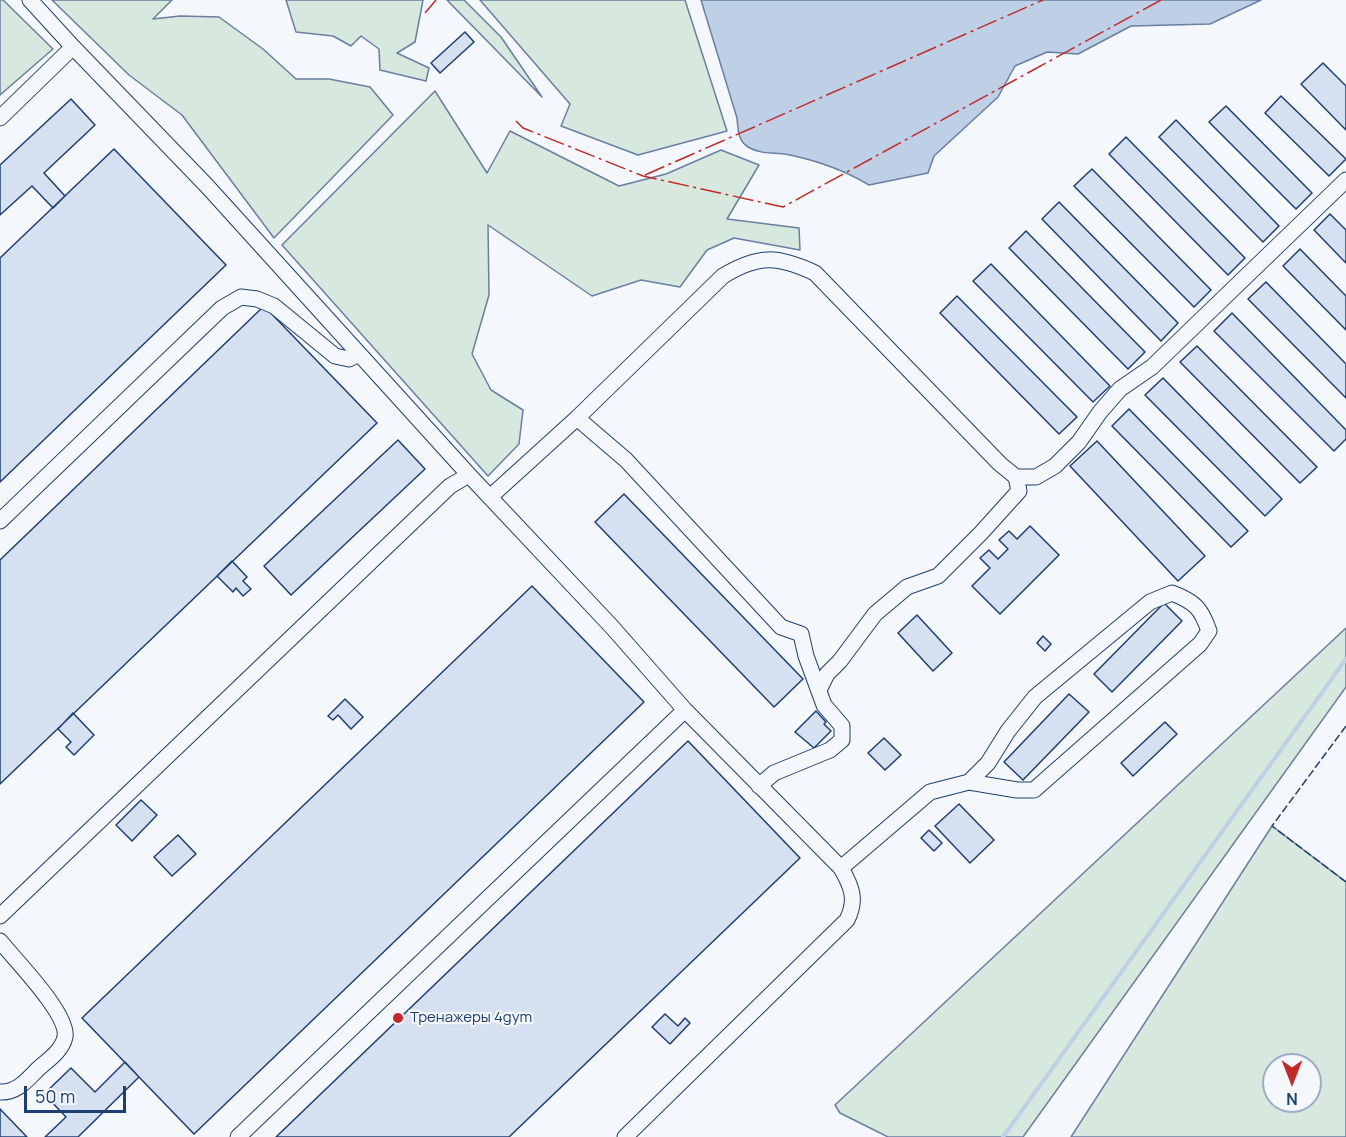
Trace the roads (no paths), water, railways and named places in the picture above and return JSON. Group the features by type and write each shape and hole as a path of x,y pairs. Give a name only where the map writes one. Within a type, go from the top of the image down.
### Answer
{"lane":[{"path":"30,0 207,186 469,475 612,627 685,710 841,868 850,885 853,907 847,920 625,1137"},
{"path":"0,118 73,47"},
{"path":"1016,477 1036,477 1055,466 1079,442 1120,389 1152,367 1346,180"},
{"path":"490,497 577,418 723,276 743,264 767,259 791,262 815,273 1000,464 1016,477 1019,491 938,576 907,587 875,614 840,661 827,674 819,690"},
{"path":"0,521 222,309 241,297 257,299 274,306 335,356 349,359 359,354"},
{"path":"577,418 626,460 781,627 801,634 806,656 824,705 842,726 842,740 830,750 774,773 759,786"},
{"path":"0,916 450,486 469,475"},
{"path":"841,868 930,792 969,782 1017,790 1034,790 1200,644 1209,631 1203,613 1188,600 1172,593 1150,602 1035,697 1008,731 987,764 969,782"},
{"path":"238,1137 685,710"},
{"path":"0,941 54,1005 63,1021 65,1036 58,1050 15,1090 0,1092"}],"water":[{"path":"701,0 1261,0 1210,24 1131,26 1078,54 1047,52 1015,66 998,97 934,156 928,173 869,185 821,163 790,155 753,150 742,141"}],"waterway":[{"path":"1003,1137 1346,659"}],"place":[{"name":"Тренажеры 4gym","path":"398,1018"}]}
